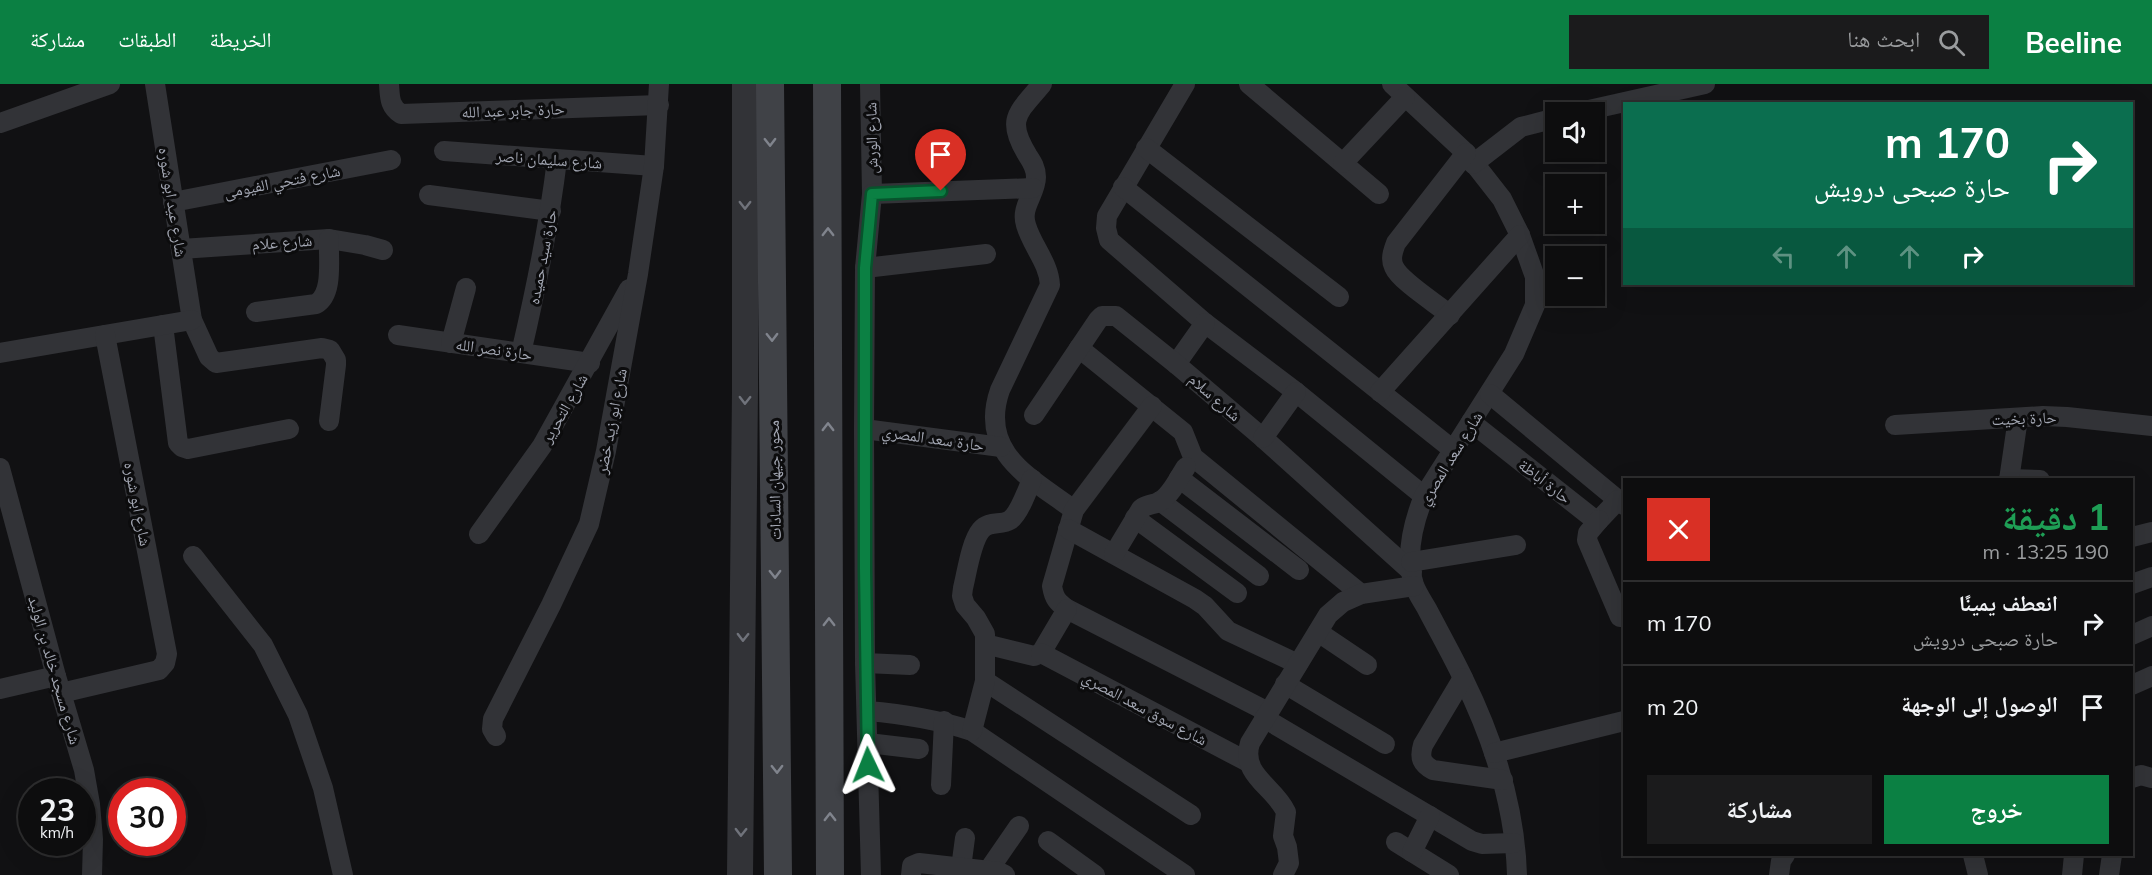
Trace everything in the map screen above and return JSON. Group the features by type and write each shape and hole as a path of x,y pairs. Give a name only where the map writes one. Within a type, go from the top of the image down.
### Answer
{"main road":[{"name":"محور جيهان السادات","path":"770,84 778,875"},
{"path":"827,84 830,875"}],"street":[{"path":"0,123 110,84"},
{"name":"شارع عيد ابو شوره","path":"154,84 192,321 210,357 216,363 322,348 330,350 336,360 336,365 329,421"},
{"name":"حارة جابر عبد الله","path":"389,84 390,102 401,114 659,105"},
{"name":"شارع ابو زيد خضر","path":"496,736 492,729 493,719 589,524 606,451 638,274 654,166 659,84"},
{"path":"740,875 745,391 745,84"},
{"name":"شارع الورش","path":"870,84 872,194 865,268 864,429 866,663 872,875"},
{"path":"1185,84 1107,216 1106,228 1109,240 1205,323 1296,392 1424,496"},
{"path":"1249,84 1379,194"},
{"path":"1605,104 1648,90 1705,84"},
{"path":"1033,87 1016,120 1016,131 1019,142 1035,169 1036,176 1027,202 1025,222 1050,276 1050,285 995,404 994,419 996,434 1010,460 1074,510"},
{"path":"1343,164 1399,91"},
{"name":"شارع سعد المصري","path":"1399,91 1470,159 1502,200 1520,235 1535,277 1535,305 1514,354 1452,449 1416,514 1411,538 1412,573"},
{"path":"1450,315 1400,276 1393,266 1391,255 1396,243 1470,159 1521,127 1545,121"},
{"path":"1146,148 1339,297"},
{"name":"شارع سليمان ناصر","path":"444,150 654,166"},
{"name":"شارع فتحي الفيومى","path":"173,202 391,160"},
{"name":"حارة سيد حميده","path":"521,353 538,282 551,211 557,160"},
{"path":"1123,187 1452,449"},
{"path":"872,194 1033,188"},
{"path":"429,195 551,211"},
{"path":"1380,392 1520,235"},
{"path":"256,312 316,304 322,301 328,286 328,239"},
{"name":"شارع علام","path":"181,249 328,239 383,250"},
{"path":"865,268 986,254"},
{"name":"شارع التحرير","path":"479,534 542,446 638,274"},
{"path":"451,343 465,288"},
{"name":"شارع سلام","path":"1034,415 1098,320 1102,316 1116,316 1263,438 1412,573"},
{"path":"0,353 192,321"},
{"path":"1176,364 1205,323"},
{"path":"163,325 178,442 182,447 188,449 290,429"},
{"name":"شارع ابو شوره","path":"58,684 159,670 165,663 167,654 105,335"},
{"name":"حارة نصر الله","path":"398,336 590,363"},
{"path":"1079,348 1183,432 1193,457 1361,594"},
{"path":"1263,438 1296,392"},
{"path":"1490,394 1621,502 1599,520 1588,533 1587,540 1620,617"},
{"path":"1152,406 1074,510 1052,586 1057,602 1066,609 1266,715 1472,841 1482,844 1514,843"},
{"name":"حارة بخيت","path":"1895,425 2067,417 2152,426"},
{"path":"2009,478 2018,418"},
{"name":"حارة أباظة","path":"1471,422 1592,518 1599,520"},
{"name":"حارة سعد المصري","path":"864,429 1002,447"},
{"path":"1114,554 1146,504 1161,501 1166,496 1193,457"},
{"name":"شارع مسجد خالد بن الوليد","path":"0,468 58,684 84,770 93,839 92,875"},
{"path":"1179,478 1299,570"},
{"path":"972,731 985,681 985,634 981,625 965,605 962,596 963,588 977,536 982,528 991,523 1005,522 1014,517 1032,479"},
{"path":"1161,501 1259,576"},
{"path":"1135,518 1237,593"},
{"path":"1068,529 1205,606 1228,631 1298,664"},
{"path":"2133,537 2152,532"},
{"path":"1283,875 1289,863 1283,836 1286,812 1255,774 1248,762 1247,753 1266,715 1328,615 1343,602 1412,573 1516,544"},
{"path":"193,555 263,645 298,715 323,788 343,875"},
{"path":"1412,573 1463,678 1494,753 1503,780 1517,875"},
{"path":"2133,584 2152,577"},
{"path":"985,644 1034,656 1041,653 1066,609"},
{"path":"2133,635 2152,626"},
{"path":"1318,632 1366,665"},
{"name":"شارع سوق سعد المصري","path":"1041,653 1248,762"},
{"path":"866,663 910,665"},
{"path":"2133,685 2152,676"},
{"path":"1463,678 1423,745 1420,755 1424,765 1433,770 1503,780"},
{"path":"985,681 1191,815"},
{"path":"0,689 58,684"},
{"path":"1285,684 1385,744"},
{"path":"867,711 915,715 944,721 972,731 1185,875"},
{"path":"941,784 944,721"},
{"path":"1494,753 1623,721"},
{"path":"868,743 920,748"},
{"path":"2133,778 2141,775 2152,778"},
{"path":"1430,816 1404,847 1449,875"},
{"path":"911,875 912,866 919,863 996,873 1019,826"},
{"path":"962,868 965,838"},
{"path":"1048,841 1095,875"},
{"path":"1779,875 1781,861 1784,856"},
{"path":"1972,856 1978,875"},
{"path":"2072,875 2074,856"},
{"path":"2109,875 2112,856"}],"route":[{"path":"868,765 864,429 865,268 872,194 941,191"}]}
